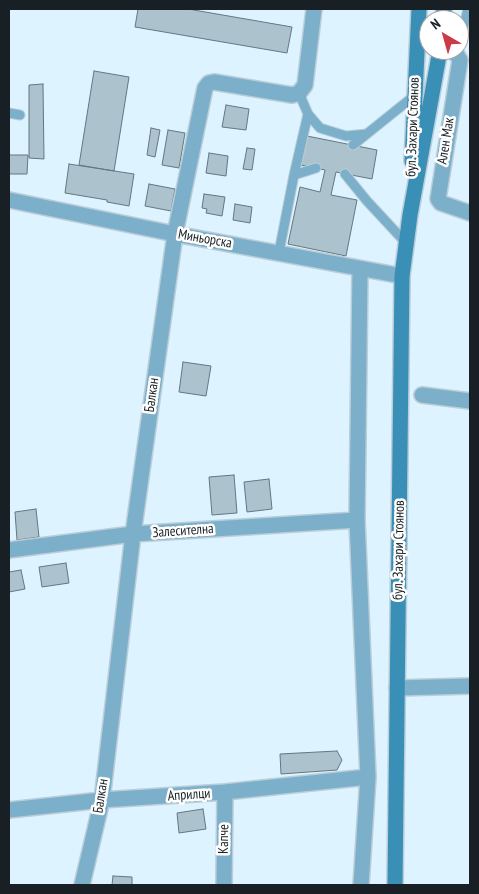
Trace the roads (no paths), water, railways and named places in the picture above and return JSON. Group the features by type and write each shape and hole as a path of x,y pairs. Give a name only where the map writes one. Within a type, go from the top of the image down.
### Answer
{"main road":[{"name":"бул. Захари Стоянов","path":"410,215 419,9"},
{"name":"бул. Захари Стоянов","path":"395,885 402,276 410,215 438,60"}],"street":[{"path":"299,93 305,85 314,9"},
{"name":"Ален Мак","path":"460,60 438,199 441,203 470,213"},
{"name":"Балкан","path":"82,885 102,800 133,534 175,234 205,88 209,83 214,82 292,95 299,93"},
{"name":"Миньорска","path":"9,200 175,234 402,276"},
{"path":"360,269 357,520 368,777 361,885"},
{"path":"422,395 470,401"},
{"name":"Залесителна","path":"9,550 133,534 357,520"},
{"path":"397,688 470,686"},
{"name":"Априлци","path":"9,810 102,800 225,792 368,777"},
{"name":"Капче","path":"224,885 225,792"}],"lane":[{"path":"299,93 308,114 320,128 346,136 368,134"},
{"path":"353,146 414,96"},
{"path":"9,113 20,115"},
{"path":"279,252 308,114"},
{"path":"294,175 316,168"},
{"path":"345,174 366,201 406,243"}]}
